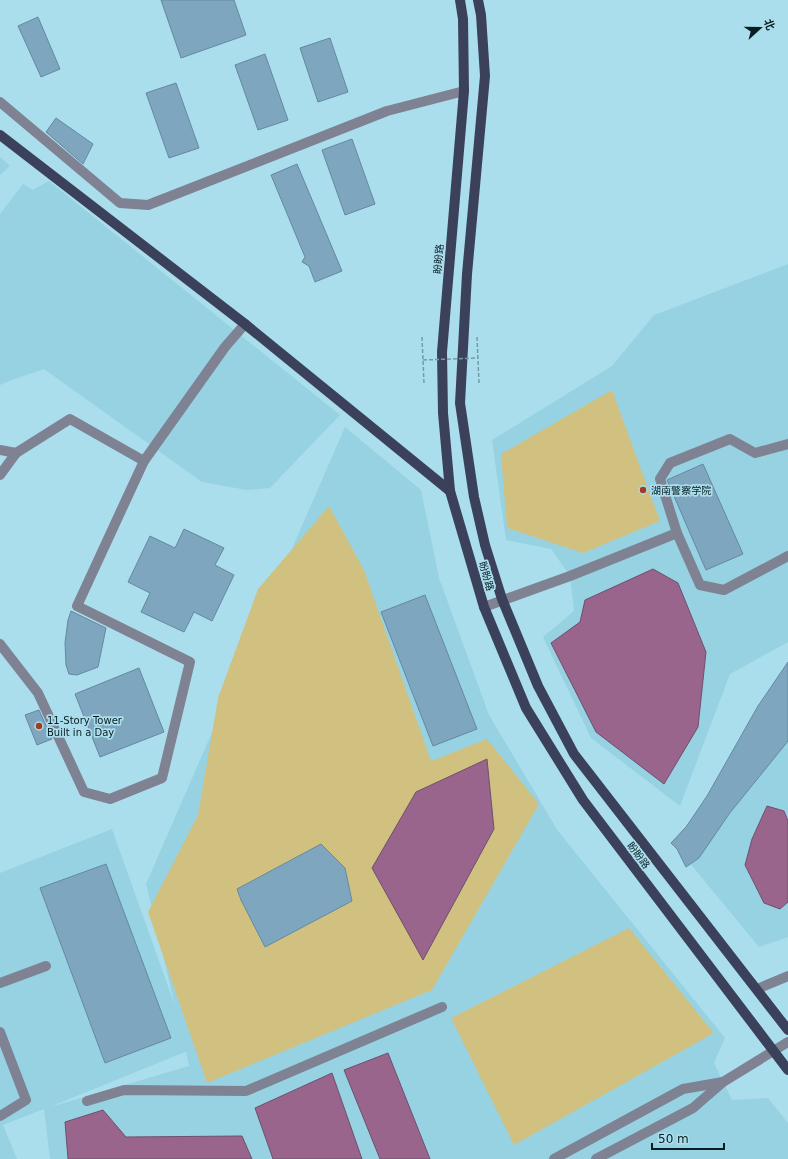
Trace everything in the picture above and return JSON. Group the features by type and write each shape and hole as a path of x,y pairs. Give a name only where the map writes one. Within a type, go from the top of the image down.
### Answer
{"main road":[{"name":"盼盼路","path":"460,0 463,19 464,91 442,352 443,413 450,491 484,606 526,708 583,800 788,1070"},
{"name":"盼盼路","path":"478,0 481,15 485,76 467,274 460,403 474,496 485,545 502,599 538,686 574,754 788,1030"},
{"path":"0,135 245,324 450,491"}],"lane":[{"path":"0,102 120,202 148,205 387,111 464,91"},
{"path":"0,644 38,693 84,792 110,799 162,778 190,662 77,606 144,461 225,347 245,324"},
{"path":"0,475 16,453 70,419 144,461"},
{"path":"788,444 755,453 730,438 670,463 660,479 677,533 700,585 724,590 788,556"},
{"path":"0,450 16,453"},
{"path":"484,606 570,576 677,533"},
{"path":"0,983 46,966"},
{"path":"757,989 788,976"},
{"path":"88,1100 124,1090 246,1091 442,1007"},
{"path":"0,1032 26,1100 0,1116"},
{"path":"596,1159 693,1108 723,1082 788,1042"},
{"path":"554,1159 682,1089 723,1082"}],"path":[{"path":"422,337 424,384"},
{"path":"477,337 479,383"},
{"path":"423,360 478,358"}],"shaded area":[{"path":"0,157 10,166 0,175"},
{"path":"49,181 340,415 270,488 247,490 202,482 44,369 0,385 0,214 23,184 33,190"},
{"name":"湖南警察学院","path":"788,264 788,642 730,674 680,806 591,738 543,637 574,611 570,576 551,549 506,540 492,440 612,366 654,315"},
{"path":"612,390 660,521 583,553 507,528 501,454"},
{"path":"345,427 421,490 439,578 489,715 558,831 725,1038 714,1063 732,1100 768,1098 788,1123 788,1159 50,1159 44,1109 3,1125 17,1159 0,1159 0,873 112,829 175,1006 146,884","holes":["185,1052 189,1066 50,1107"]},
{"path":"329,506 364,570 431,761 487,739 539,804 432,990 207,1083 148,912 198,815 218,698 258,589"},
{"path":"653,569 678,583 706,652 698,727 664,784 596,732 551,643 580,622 585,600"},
{"path":"788,734 788,937 759,947 688,861"},
{"path":"487,759 494,829 423,960 372,868 416,792"},
{"path":"767,806 784,811 788,821 788,902 780,909 764,903 745,865 752,839"},
{"path":"629,928 714,1033 514,1145 451,1018"},
{"path":"388,1053 430,1159 380,1159 344,1070"},
{"path":"332,1073 362,1159 273,1159 255,1108"},
{"path":"103,1110 126,1137 242,1136 252,1159 68,1159 65,1122"}],"building":[{"path":"161,0 234,0 246,35 181,58"},
{"path":"38,17 60,69 41,77 18,26"},
{"path":"330,38 348,92 318,102 300,48"},
{"path":"265,54 288,120 258,130 235,65"},
{"path":"176,83 199,148 169,158 146,93"},
{"path":"56,118 93,144 83,164 46,132"},
{"path":"352,139 375,204 345,215 322,150"},
{"path":"297,164 342,271 315,282 309,266 302,262 305,257 271,175"},
{"path":"703,464 743,554 706,570 667,480"},
{"path":"184,529 224,548 215,565 234,575 212,621 194,612 184,632 141,612 150,593 128,582 150,536 175,548"},
{"path":"425,595 477,729 433,746 381,612"},
{"path":"71,611 106,628 98,667 77,675 69,674 66,665 65,643 68,620"},
{"path":"788,662 788,741 729,814 699,858 686,867 677,849 671,843 686,827 707,796 758,706"},
{"path":"139,668 164,732 100,757 75,694"},
{"name":"11-Story Tower Built in a Day","path":"39,710 52,739 37,745 25,715"},
{"path":"321,844 345,868 352,901 265,947 237,889"},
{"path":"106,864 171,1038 105,1063 40,888"}],"place":[{"name":"湖南警察学院","path":"643,490"},
{"name":"11-Story Tower Built in a Day","path":"39,726"}]}
